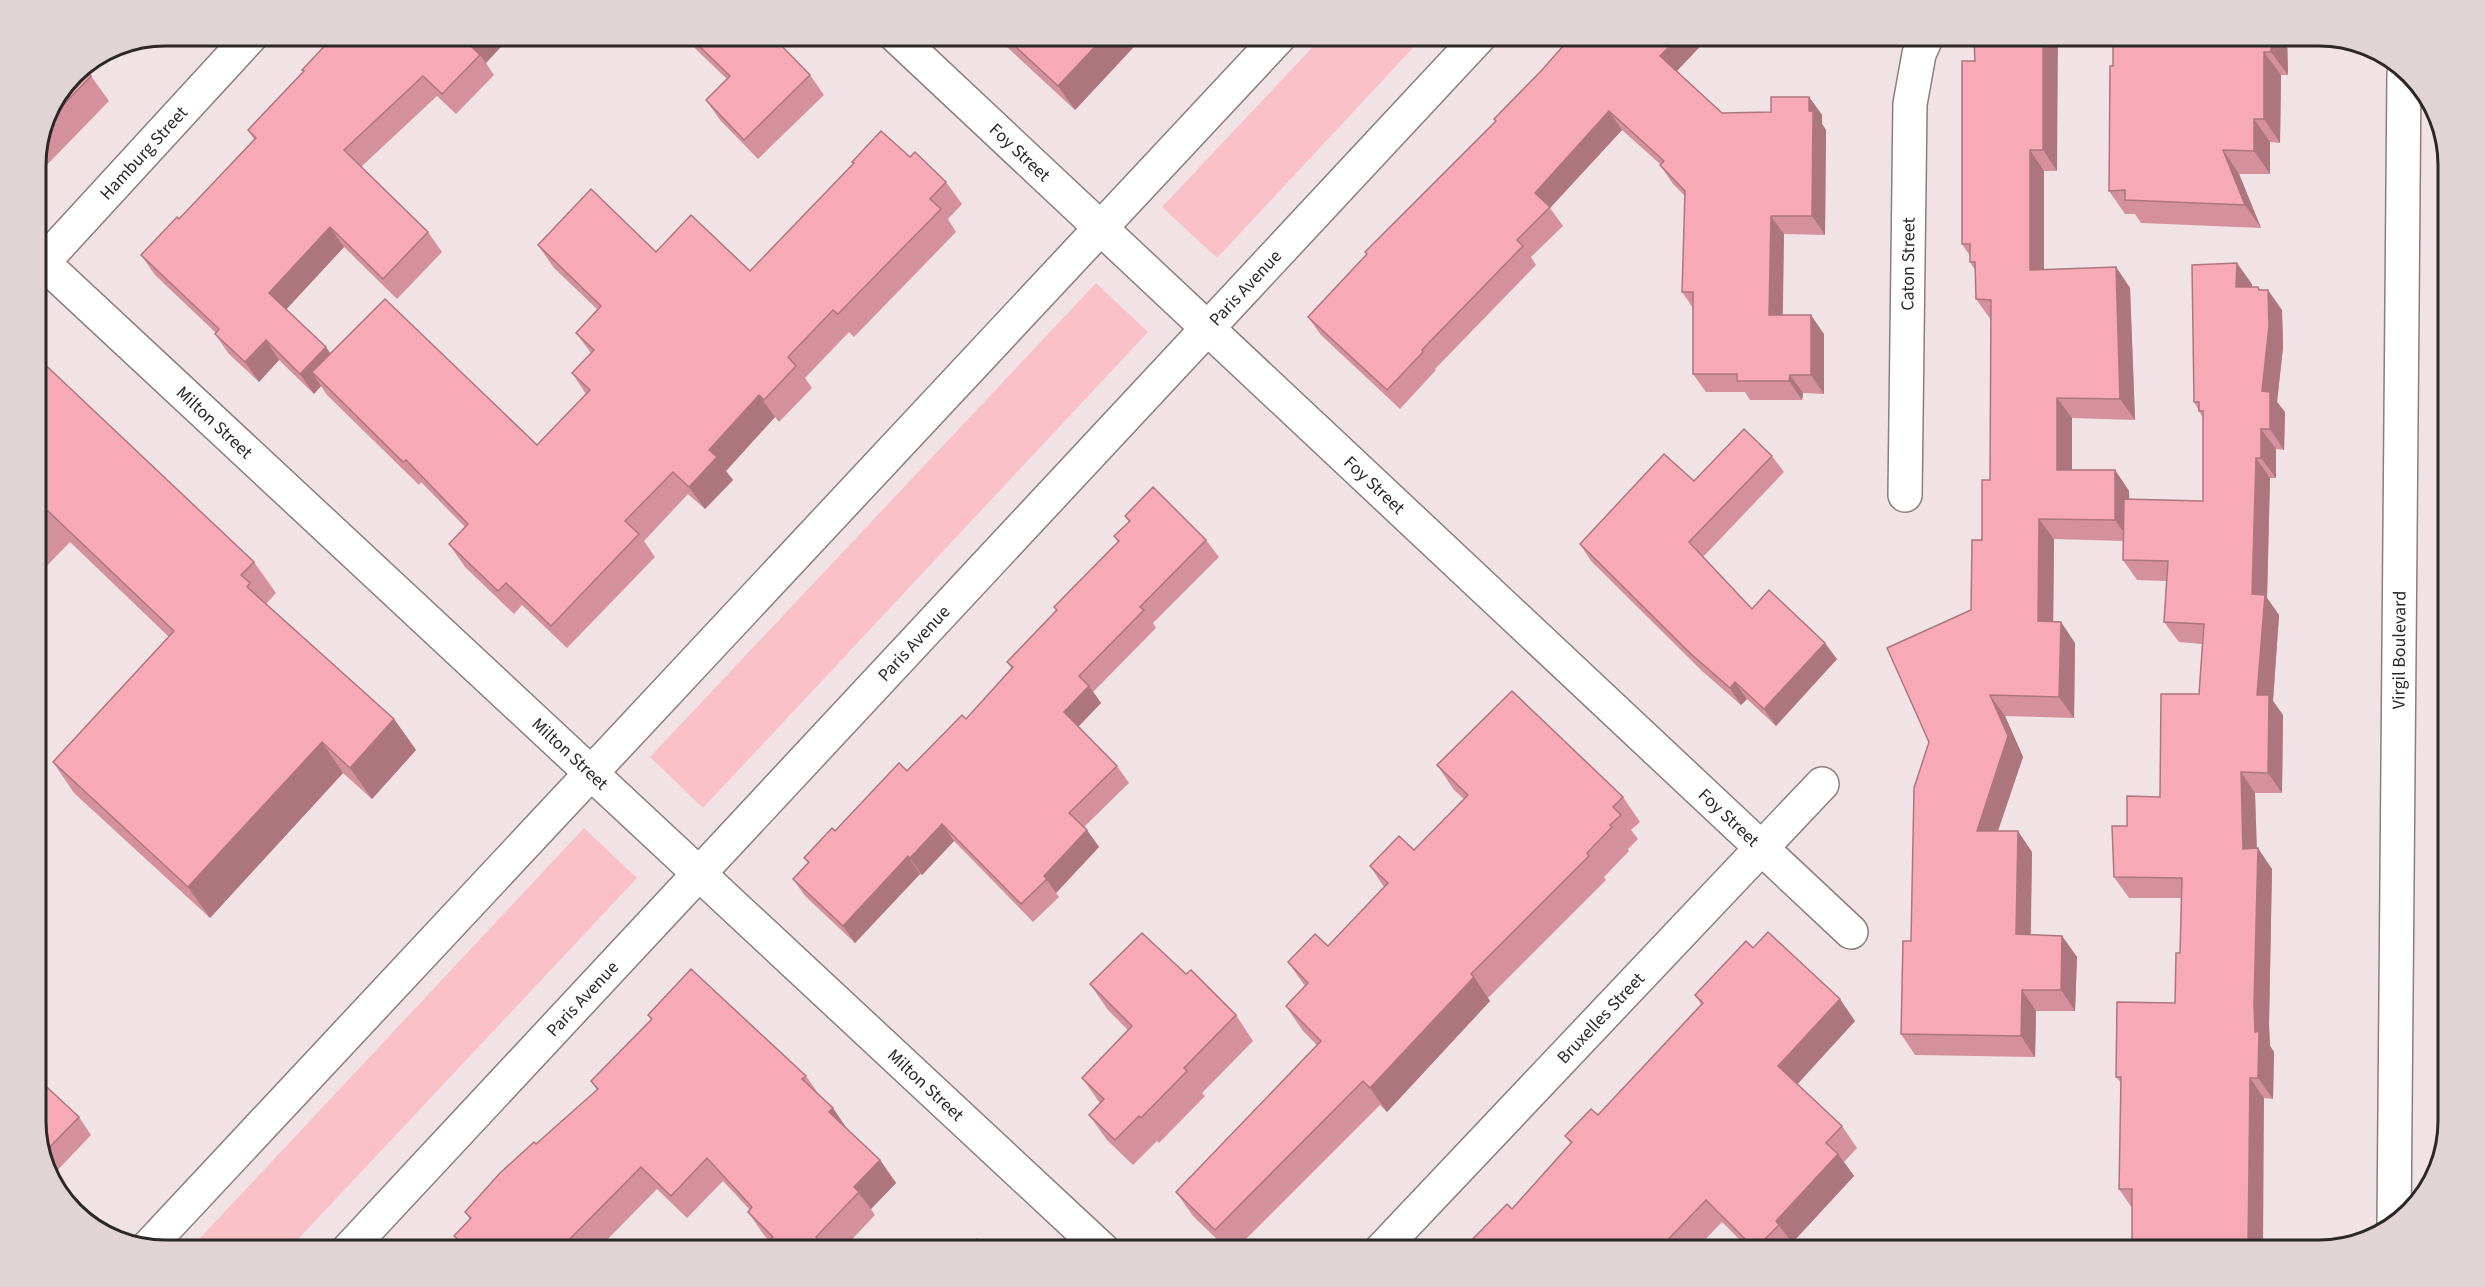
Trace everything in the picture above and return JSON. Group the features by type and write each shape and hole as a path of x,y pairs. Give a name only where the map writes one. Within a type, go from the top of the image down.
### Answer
{"street":[{"path":"155,1239 1270,46"},
{"name":"Paris Avenue","path":"357,1240 1470,46"},
{"name":"Caton Street","path":"1905,495 1910,104 1922,46"},
{"name":"Hamburg Street","path":"47,254 241,47"},
{"name":"Foy Street","path":"907,47 1851,932"},
{"name":"Virgil Boulevard","path":"2394,1214 2404,82"},
{"name":"Milton Street","path":"47,270 700,873 1092,1240"},
{"name":"Bruxelles Street","path":"1390,1240 1821,784"}],"shaded area":[{"path":"1313,46 1414,46 1217,258 1162,207"},
{"path":"1096,283 1148,332 703,808 650,757"},
{"path":"584,828 637,878 297,1240 198,1240"}],"building":[{"path":"1563,46 1670,46 1660,56 1722,113 1771,112 1771,97 1809,97 1809,111 1813,111 1812,216 1771,216 1769,315 1811,315 1811,375 1790,375 1789,381 1737,381 1737,374 1693,374 1693,292 1682,292 1685,191 1660,165 1664,161 1609,111 1535,193 1550,207 1517,240 1523,246 1422,350 1423,352 1387,390 1308,317 1367,254 1365,252 1496,121 1494,119"},
{"path":"1974,46 2043,46 2043,150 2030,150 2030,270 2116,267 2120,399 2057,398 2057,470 2115,470 2115,520 2039,519 2038,621 2061,622 2059,697 1990,695 2008,736 1977,831 2018,831 2016,934 2062,936 2061,990 2022,990 2021,1036 1901,1034 1903,941 1911,941 1914,788 1929,742 1887,648 1971,610 1972,540 1982,540 1982,480 1990,480 1991,300 1976,299 1975,262 1970,262 1970,244 1962,244 1962,61 1975,61"},
{"path":"2113,46 2271,46 2271,52 2264,52 2264,119 2254,119 2254,151 2223,150 2245,205 2125,200 2125,190 2109,191 2110,66 2113,66"},
{"path":"324,47 472,47 480,55 442,94 423,76 344,150 428,232 383,279 330,227 269,293 326,347 300,374 266,340 245,362 215,334 219,329 141,255 177,217 179,219 256,138 248,130 304,71 302,70"},
{"path":"700,47 782,47 810,75 744,140 706,100 730,76"},
{"path":"1015,47 1095,47 1058,86"},
{"path":"89,74 91,76 62,106 81,81"},
{"path":"881,131 910,157 915,152 946,182 930,199 941,209 838,314 833,310 788,357 796,366 764,400 759,395 709,450 717,457 689,487 673,472 625,521 639,534 551,626 506,583 498,591 449,544 468,524 406,460 403,462 312,372 385,299 537,445 590,390 572,373 594,350 576,333 601,306 538,245 591,189 656,252 691,215 750,271 854,163 852,162"},
{"path":"2237,263 2236,287 2258,287 2259,290 2268,290 2269,326 2262,391 2270,392 2270,429 2261,429 2261,458 2256,458 2252,594 2265,595 2257,695 2269,695 2268,773 2241,772 2243,849 2258,848 2254,1004 2255,1032 2259,1031 2258,1078 2250,1078 2248,1240 2132,1240 2132,1189 2119,1189 2121,1077 2116,1077 2117,1002 2175,1003 2176,953 2180,953 2182,878 2114,877 2112,826 2127,826 2127,796 2160,797 2161,694 2199,694 2204,624 2164,622 2168,561 2123,560 2124,499 2203,501 2203,411 2199,411 2199,402 2194,402 2192,265"},
{"path":"47,366 254,562 241,575 250,583 247,587 394,719 350,768 322,742 188,887 53,762 174,631 48,511"},
{"path":"1744,429 1772,456 1689,542 1752,609 1769,590 1825,643 1764,709 1735,682 1730,688 1691,654 1580,544 1664,454 1694,481"},
{"path":"1153,487 1206,540 1140,607 1144,610 1079,676 1089,686 1064,712 1117,766 1069,813 1087,830 1044,876 1047,879 1021,904 942,824 910,858 908,856 843,926 793,879 809,862 804,858 832,828 835,831 899,763 907,771 962,715 966,719 1013,667 1007,662 1057,610 1054,607 1119,541 1114,536 1130,521 1125,516"},
{"path":"1512,691 1623,797 1613,807 1621,815 1587,853 1589,856 1471,974 1474,977 1370,1088 1363,1081 1215,1230 1176,1192 1321,1041 1286,1006 1308,983 1288,962 1315,934 1328,946 1388,883 1370,866 1399,836 1414,850 1468,795 1437,765"},
{"path":"1768,932 1840,999 1778,1066 1842,1126 1826,1143 1838,1154 1776,1221 1779,1225 1764,1240 1746,1240 1706,1200 1668,1240 1472,1240 1507,1204 1512,1209 1572,1142 1565,1136 1591,1109 1598,1115 1703,1003 1695,995 1746,941 1753,948"},
{"path":"1142,933 1186,974 1191,970 1236,1015 1184,1068 1187,1071 1141,1118 1139,1116 1115,1140 1089,1115 1104,1099 1082,1078 1132,1026 1090,984"},
{"path":"691,969 806,1076 802,1079 833,1108 829,1112 880,1160 854,1187 859,1192 816,1237 819,1240 770,1240 773,1237 748,1212 752,1207 707,1158 671,1196 641,1167 569,1240 459,1240 454,1236 471,1218 465,1212 500,1173 598,1089 591,1081 652,1019 648,1015"},
{"path":"47,1087 79,1117 50,1147 47,1129"}]}
